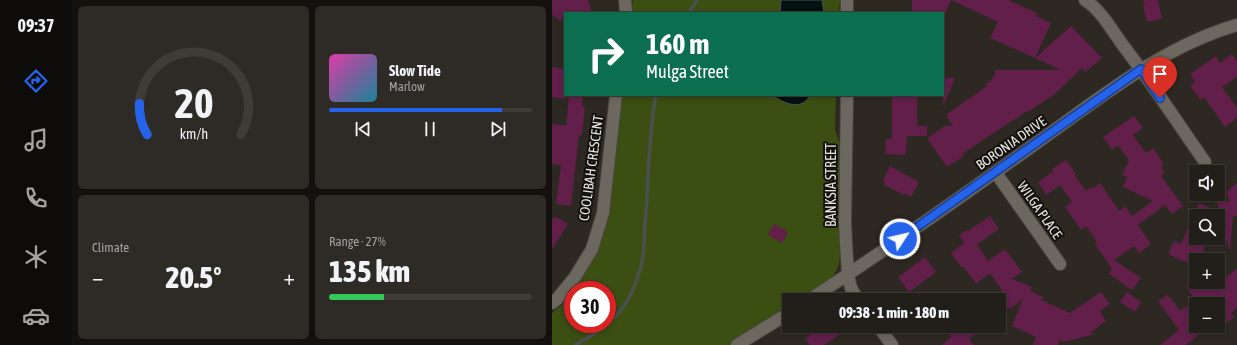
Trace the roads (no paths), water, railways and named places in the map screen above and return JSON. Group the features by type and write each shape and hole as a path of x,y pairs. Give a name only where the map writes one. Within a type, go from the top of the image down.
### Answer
{"street":[{"path":"625,0 626,12"},
{"path":"847,0 847,12"},
{"path":"1085,0 1103,18 1141,69 1204,162"},
{"name":"BORONIA DRIVE","path":"820,293 996,172 1141,69 1182,47 1218,31 1237,25"},
{"name":"COOLIBAH CRESCENT","path":"552,303 557,300 575,277 592,249 602,213 616,96"},
{"name":"BANKSIA STREET","path":"846,96 845,222 848,275 851,288 854,293"},
{"name":"WILGA PLACE","path":"996,172 1060,264"},
{"path":"737,345 782,317"},
{"path":"883,333 892,345"}],"waterway":[{"path":"690,12 697,0"},
{"path":"575,345 606,325 620,312 628,300 637,279 644,250 650,143 656,96"}]}
